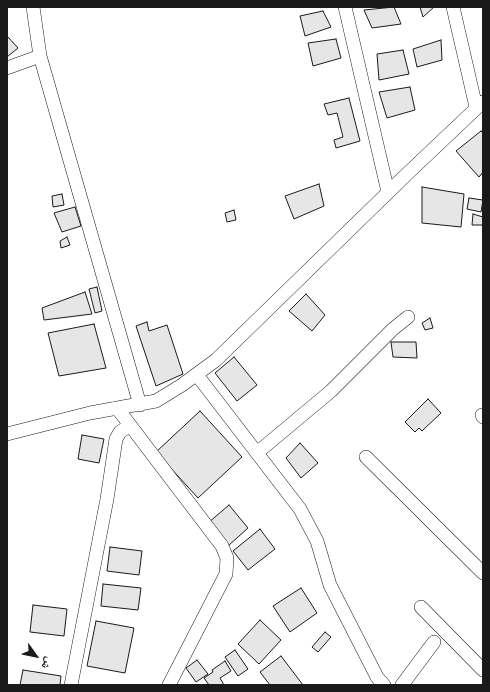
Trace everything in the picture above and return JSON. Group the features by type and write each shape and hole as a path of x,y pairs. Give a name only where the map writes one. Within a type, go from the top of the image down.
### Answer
{"street":[{"path":"33,7 40,56 140,405"},
{"path":"345,7 388,192"},
{"path":"7,434 45,423 156,401 197,375 216,360 480,104 454,7"},
{"path":"7,68 40,56"},
{"path":"258,452 331,391 392,329 408,317"},
{"path":"197,375 300,508 317,541 330,585 377,677 384,685"},
{"path":"117,408 129,426 222,546 227,558 226,574 170,685"},
{"path":"71,685 107,499 116,439 120,432 129,426"},
{"path":"366,457 483,573"},
{"path":"421,607 483,670"},
{"path":"402,685 434,642"}],"building":[{"path":"394,7 401,24 372,28 364,10"},
{"path":"420,7 434,7 423,17"},
{"path":"323,11 331,27 305,36 300,16"},
{"path":"7,36 18,48 7,57"},
{"path":"336,39 341,58 313,66 308,43"},
{"path":"441,40 442,60 417,67 413,49"},
{"path":"403,50 409,74 379,80 377,54"},
{"path":"410,87 415,110 387,118 379,92"},
{"path":"349,98 360,141 336,148 334,140 343,137 337,113 328,115 324,104"},
{"path":"481,131 483,133 483,172 479,177 456,151"},
{"path":"319,184 324,206 294,219 285,196"},
{"path":"422,187 464,194 461,227 422,223"},
{"path":"62,194 64,205 53,207 52,196"},
{"path":"469,198 483,200 481,212 467,209"},
{"path":"75,207 81,226 62,232 54,213"},
{"path":"234,210 236,220 227,222 225,213"},
{"path":"473,214 483,217 483,225 472,225"},
{"path":"67,237 70,245 61,248 60,241"},
{"path":"97,287 102,311 95,313 89,289"},
{"path":"85,292 92,314 44,320 42,308"},
{"path":"306,294 325,315 312,331 289,311"},
{"path":"430,318 433,328 425,330 422,323"},
{"path":"147,322 149,331 167,325 183,374 156,386 136,326"},
{"path":"94,324 106,368 59,376 48,333"},
{"path":"391,342 416,342 417,358 393,357"},
{"path":"234,357 257,385 237,401 215,373"},
{"path":"428,399 441,413 422,431 419,428 415,432 405,422"},
{"path":"200,411 242,457 198,498 156,452"},
{"path":"82,435 104,439 99,463 78,459"},
{"path":"300,443 318,463 301,478 286,458"},
{"path":"229,505 248,528 228,546 208,523"},
{"path":"260,529 275,549 248,570 233,551"},
{"path":"110,547 142,551 139,575 107,571"},
{"path":"103,584 141,588 138,610 101,606"},
{"path":"301,588 317,613 290,632 273,606"},
{"path":"33,605 67,609 64,636 30,632"},
{"path":"260,620 281,640 259,664 238,644"},
{"path":"96,621 134,628 125,673 87,666"},
{"path":"325,632 331,637 318,652 312,647"},
{"path":"235,650 248,669 238,676 225,657"},
{"path":"281,656 303,685 270,685 260,672"},
{"path":"197,660 208,674 196,682 186,668"},
{"path":"225,661 231,671 220,678 224,685 209,685 204,678"},
{"path":"23,670 61,676 60,685 20,685"}]}
